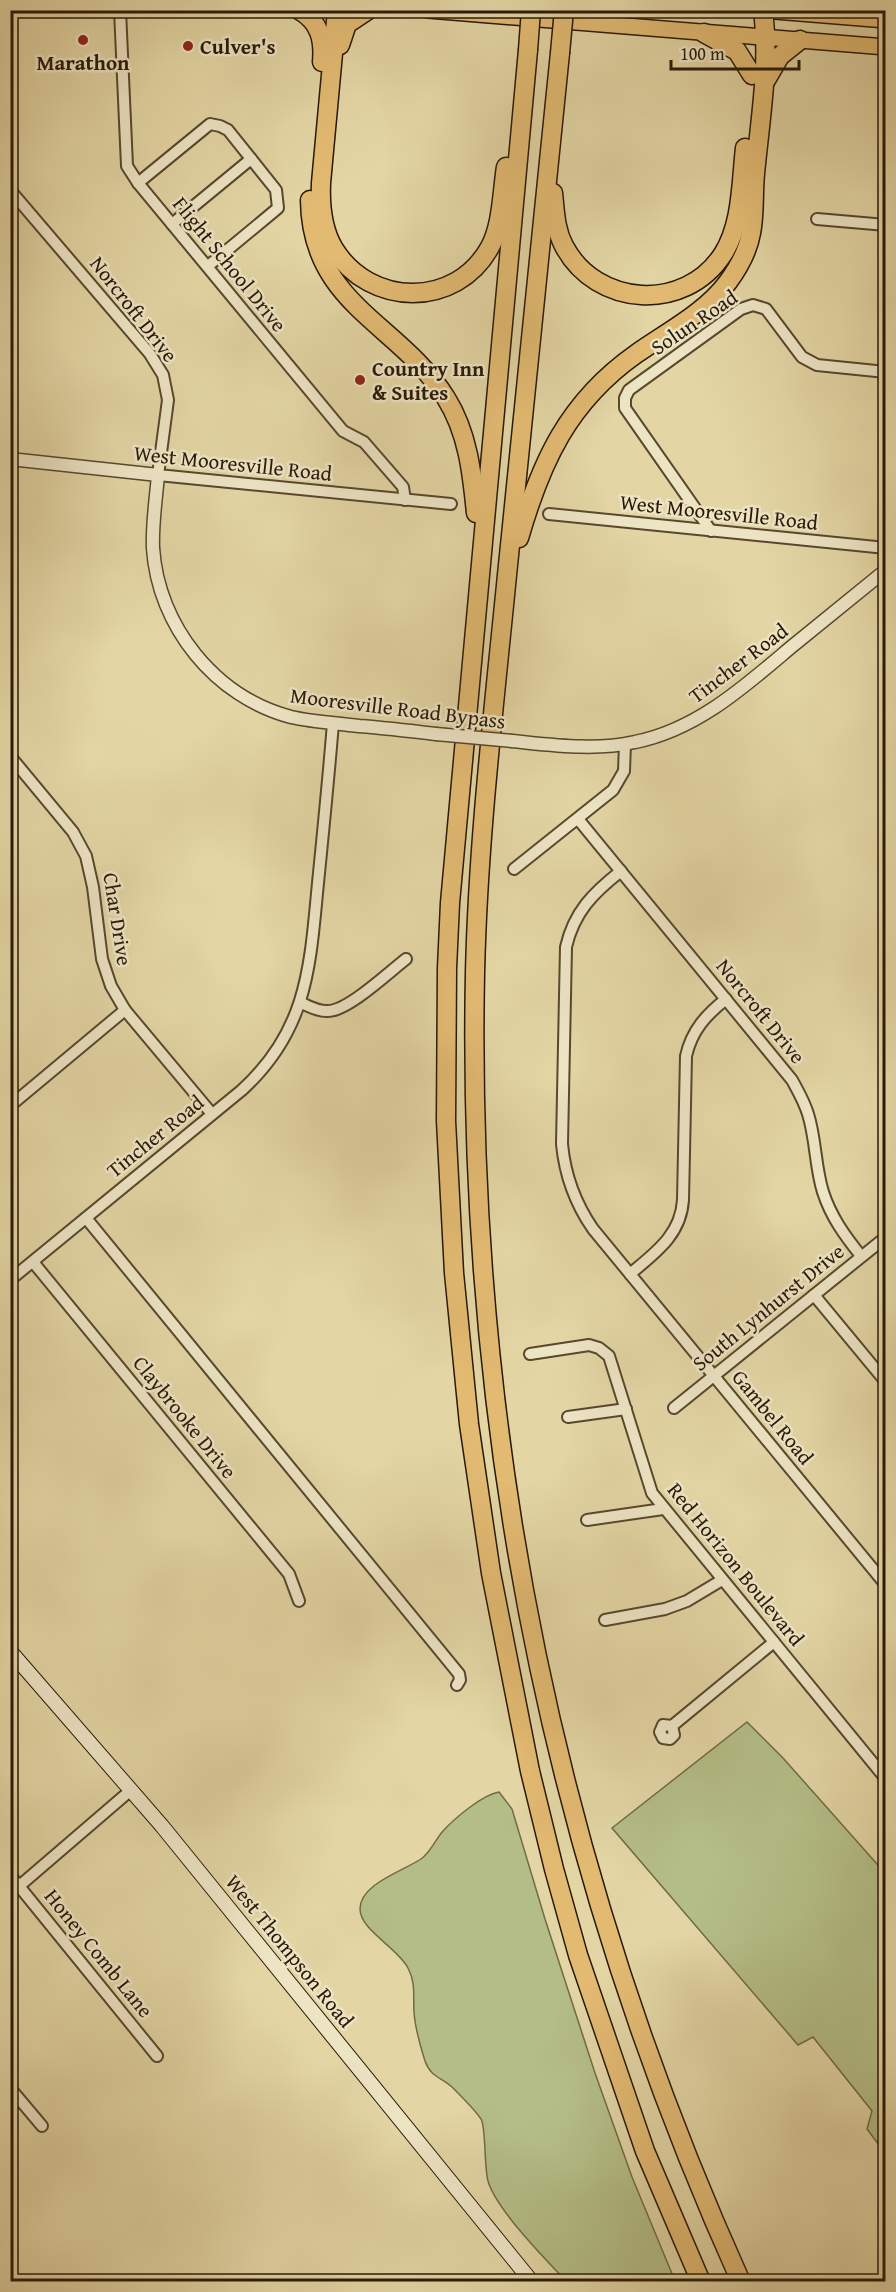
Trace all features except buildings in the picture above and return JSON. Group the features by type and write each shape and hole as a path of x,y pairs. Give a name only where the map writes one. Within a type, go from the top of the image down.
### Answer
{"highway":[{"path":"299,10 317,26 324,45"},
{"path":"328,10 310,201 313,237 327,271 341,291 430,377 454,412 465,439 471,466 480,556"},
{"path":"337,10 321,194 322,217 327,234 343,261 368,282 382,289 414,293 444,287 459,280 472,270 490,247 497,225 518,82 527,58"},
{"path":"333,67 347,24 368,10"},
{"path":"531,10 452,871 446,1043 453,1273 469,1424 491,1573 519,1722 554,1869 592,2000 645,2151 701,2282"},
{"path":"564,10 482,841 475,969 474,1046 475,1132 482,1272 488,1347 519,1569 540,1678 587,1865 616,1963 649,2059 685,2153 741,2282"},
{"path":"506,580 536,483 549,453 568,422 594,391 617,369 710,302 730,279 742,260 752,231 763,10"},
{"path":"704,33 737,51 758,81"},
{"path":"550,146 557,228 565,248 583,272 608,288 630,294 660,295 681,289 695,282 712,268 722,256 732,236 758,81 780,56 800,40"}],"main road":[{"path":"428,10 885,47"},
{"path":"763,10 885,20"},
{"name":"West Thompson Road","path":"10,1651 131,1790 532,2282"}],"street":[{"name":"Flight School Drive","path":"120,10 127,166 138,183 343,431 364,442 403,487 405,500"},
{"path":"138,183 210,124 228,130 276,190 278,208 208,266"},
{"path":"172,224 251,159"},
{"name":"Norcroft Drive","path":"10,190 150,354 163,375 168,404 158,475"},
{"path":"817,219 885,225"},
{"name":"Solun Road","path":"711,531 625,408 624,398 629,390 741,309 753,305 766,309 802,357 817,364 885,372"},
{"name":"West Mooresville Road","path":"10,459 451,504"},
{"name":"Mooresville Road Bypass","path":"158,475 153,536 156,570 169,612 183,637 207,667 240,695 284,715 333,723 581,747 625,744"},
{"name":"West Mooresville Road","path":"549,514 885,548"},
{"name":"Tincher Road","path":"625,744 650,739 673,730 715,708 885,570"},
{"name":"Tincher Road","path":"10,1280 249,1083 267,1064 286,1035 301,1003 310,961 333,723"},
{"path":"514,869 611,792 618,783 626,763 625,744"},
{"name":"Char Drive","path":"10,756 73,832 86,856 93,887 102,959 111,986 125,1010 212,1114"},
{"name":"Norcroft Drive","path":"578,819 788,1073 802,1097 808,1116 820,1183 828,1206 839,1227 861,1256"},
{"name":"Gambel Road","path":"621,871 585,903 572,925 566,943 563,1152 573,1195 593,1229 885,1585"},
{"path":"301,1003 323,1011 342,1008 406,959"},
{"path":"630,1274 668,1240 681,1215 686,1056 692,1036 701,1023 726,999"},
{"path":"10,1106 125,1010"},
{"path":"86,1218 459,1674 460,1680 457,1685"},
{"name":"South Lynhurst Drive","path":"674,1408 885,1237"},
{"name":"Claybrooke Drive","path":"33,1262 289,1574 299,1601"},
{"path":"814,1295 885,1382"},
{"name":"Red Horizon Boulevard","path":"530,1354 589,1345 601,1349 609,1356 652,1493 885,1779"},
{"path":"568,1418 626,1409"},
{"path":"586,1520 663,1509"},
{"path":"605,1620 661,1611 676,1606 722,1580"},
{"path":"672,1726 774,1642"},
{"path":"10,1894 131,1790"},
{"name":"Honey Comb Lane","path":"10,1875 157,2056"},
{"path":"10,2088 42,2126"}],"green space":[{"path":"747,1722 783,1758 885,1873 885,2153 867,2129 872,2111 813,2037 798,2045 612,1828"},
{"path":"499,1792 512,1809 595,2073 632,2177 675,2281 566,2281 522,2233 501,2205 488,2181 481,2119 449,2084 427,2067 415,2024 413,1984 408,1968 396,1953 373,1932 362,1917 360,1909 367,1892 384,1879 421,1859 443,1831 462,1814 477,1802"}],"place":[{"name":"Marathon","path":"83,40"},
{"name":"Culver's","path":"188,46"},
{"name":"Country Inn & Suites","path":"360,380"}]}
